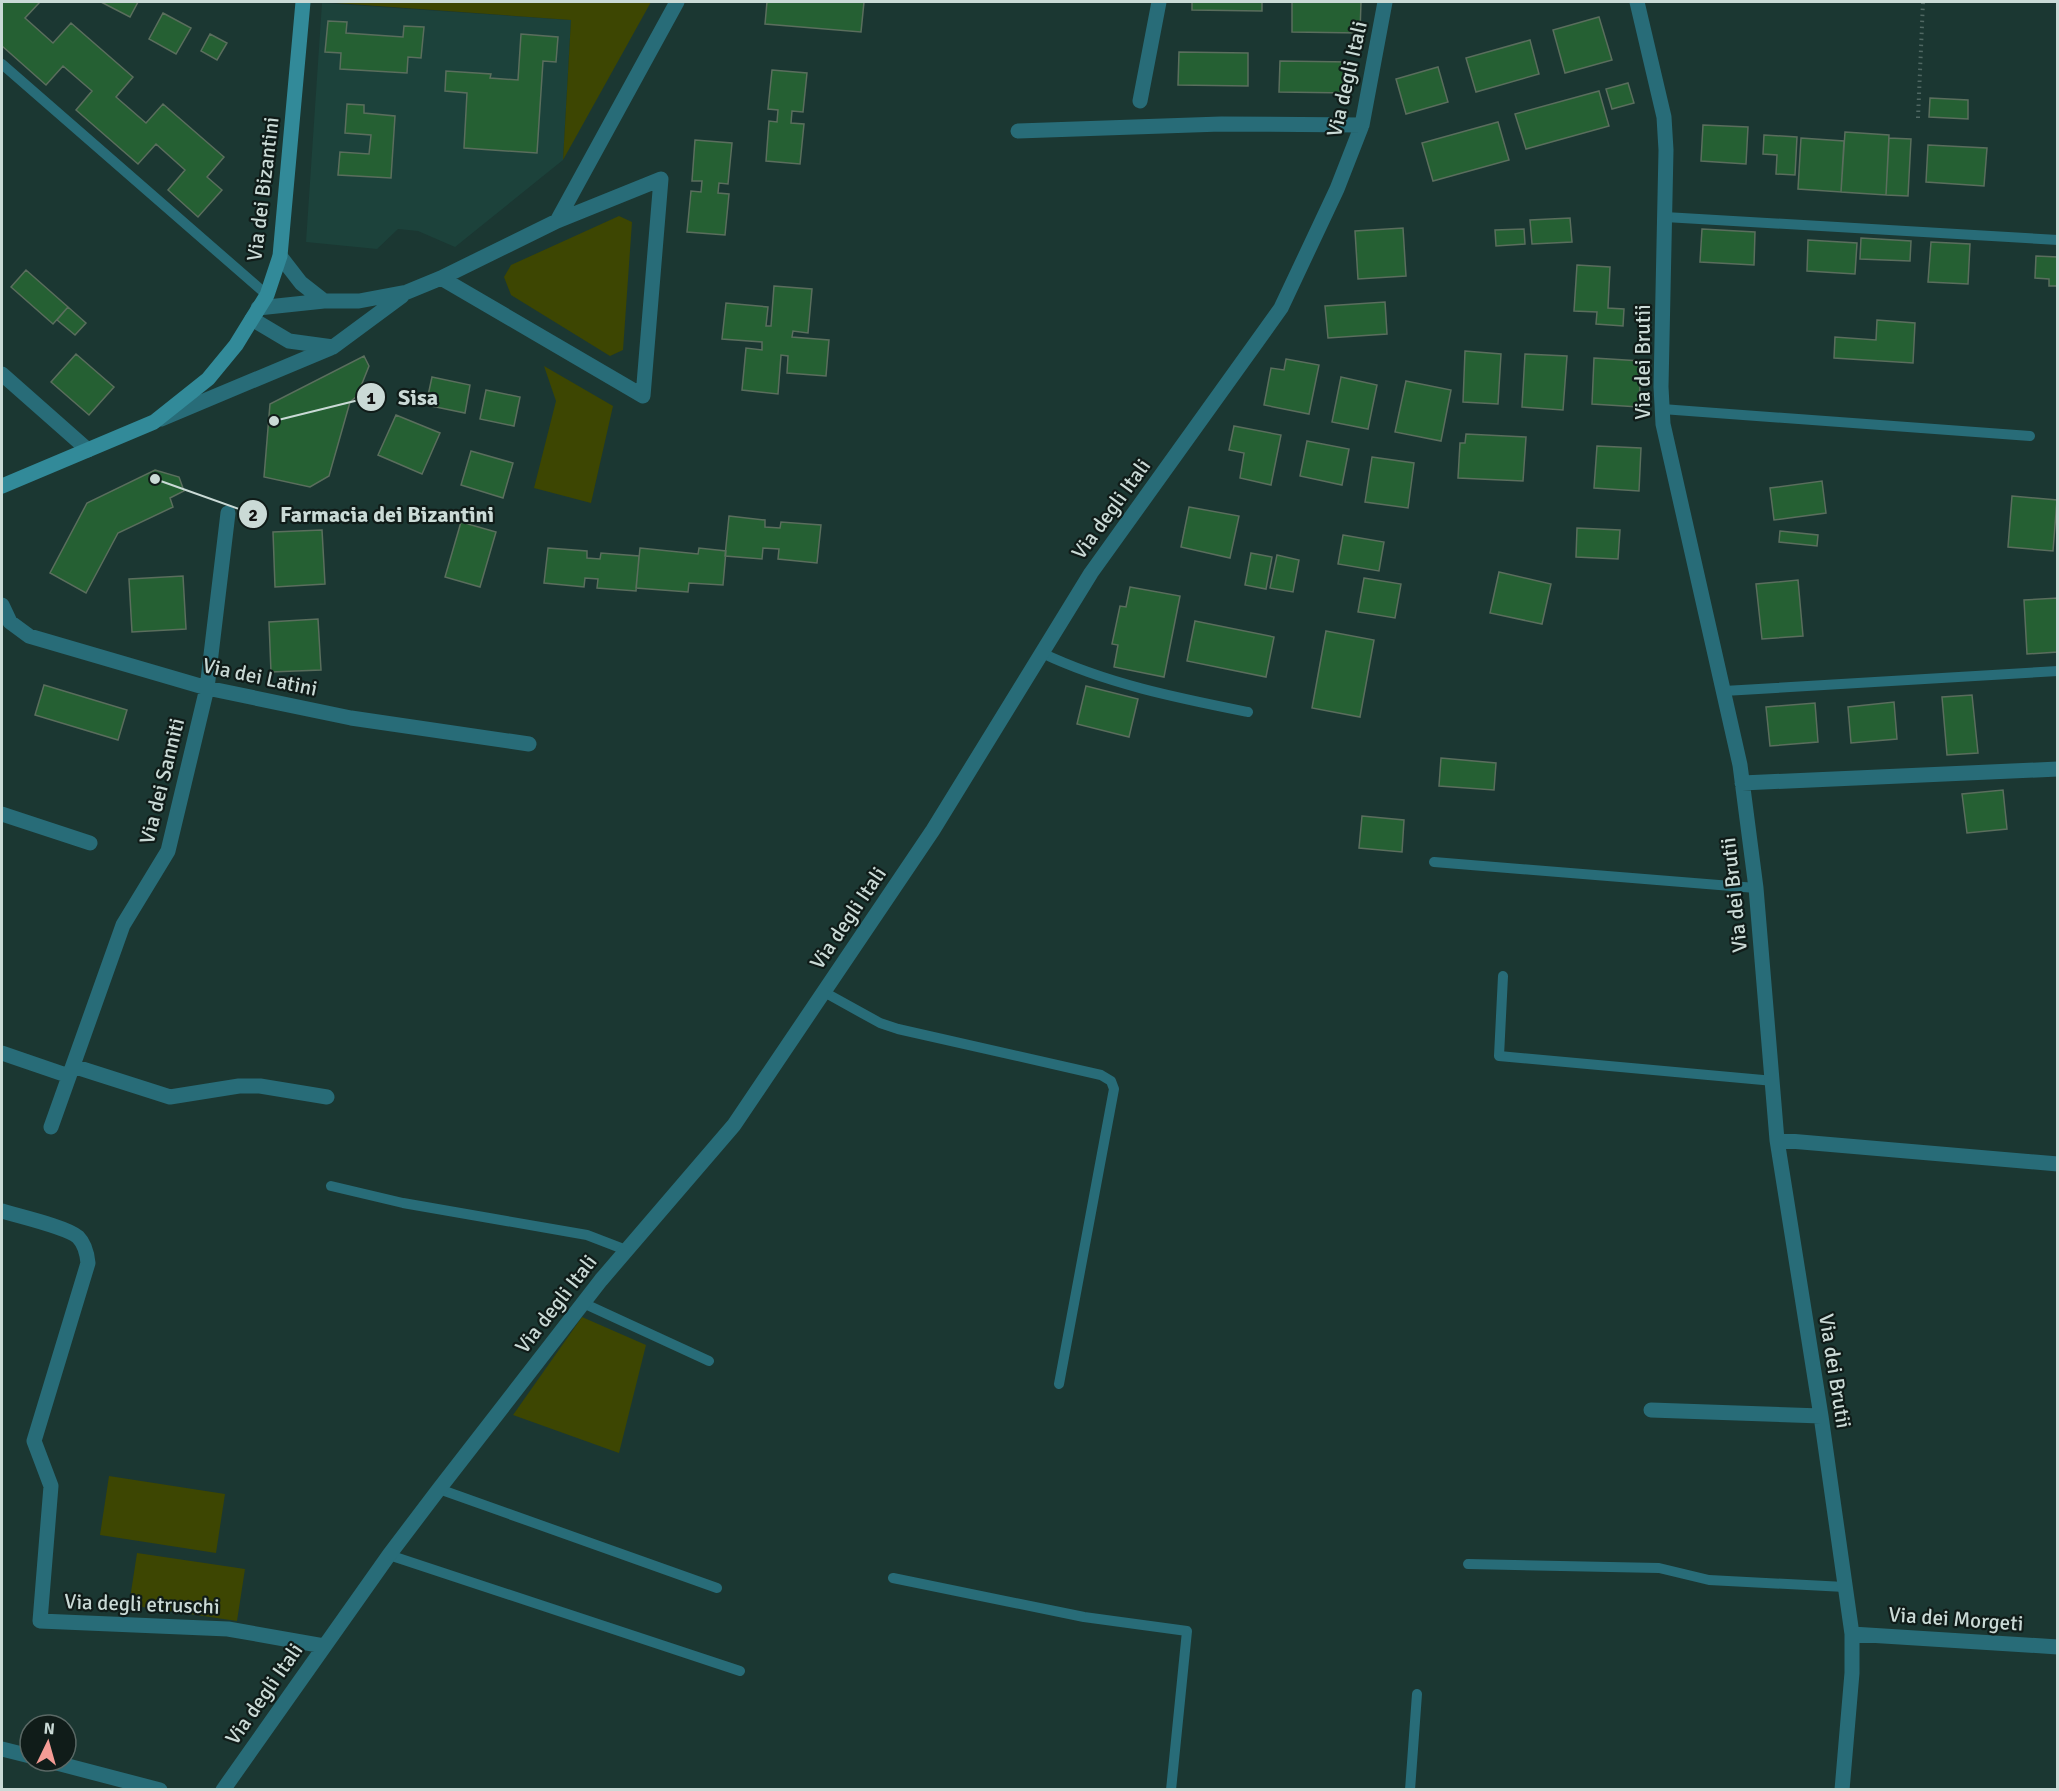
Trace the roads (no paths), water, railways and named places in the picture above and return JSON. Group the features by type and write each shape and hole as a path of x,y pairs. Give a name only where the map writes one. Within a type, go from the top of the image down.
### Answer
{"street":[{"name":"Via dei Bizantini","path":"2,486 154,422 208,379 236,345 267,295 280,256 303,2"},
{"path":"557,221 677,2"},
{"path":"1140,101 1159,2"},
{"name":"Via degli Itali","path":"223,1790 389,1555 439,1489 583,1303 734,1125 933,830 1091,573 1281,308 1337,189 1362,125 1385,2"},
{"name":"Via dei Brutii","path":"1637,2 1664,117 1666,150 1663,424 1740,765 1756,888 1774,1082 1777,1140 1821,1416 1852,1634 1852,1673 1842,1790"},
{"path":"1018,131 1221,124 1362,125"},
{"path":"255,314 324,301 359,301 407,292 441,278 557,221 661,179 643,396 441,278"},
{"path":"280,256 301,283 324,301"},
{"path":"154,422 333,347 407,292"},
{"path":"255,314 289,340 333,347"},
{"path":"2,374 87,450"},
{"name":"Via dei Sanniti","path":"51,1127 123,925 168,851 207,688 228,513"},
{"name":"Via dei Latini","path":"2,605 10,622 29,636 207,688 351,718 529,744"},
{"path":"1742,783 2058,770"},
{"path":"2,814 90,843"},
{"path":"2,1053 170,1097 239,1086 260,1086 327,1097"},
{"path":"1777,1140 2058,1164"},
{"name":"Via degli etruschi","path":"2,1211 77,1236 86,1248 88,1263 34,1441 51,1486 40,1622 228,1629 324,1646"},
{"path":"1650,1410 1821,1416"},
{"name":"Via dei Morgeti","path":"1852,1634 2058,1647"},
{"path":"2,1749 18,1753"},
{"path":"78,1769 160,1790"}],"lane":[{"path":"2,64 267,295"},
{"path":"1665,217 2058,240"},
{"path":"1662,409 2030,436"},
{"path":"1042,653 1071,667 1161,694 1248,712"},
{"path":"1724,691 2058,670"},
{"path":"1434,862 1756,888"},
{"path":"1503,976 1500,1056 1774,1082"},
{"path":"824,992 880,1023 898,1029 1101,1075 1111,1081 1114,1089 1059,1384"},
{"path":"331,1186 403,1203 587,1235 626,1250"},
{"path":"583,1303 709,1361"},
{"path":"439,1489 717,1588"},
{"path":"389,1555 740,1671"},
{"path":"1468,1564 1659,1568 1709,1580 1845,1587"},
{"path":"893,1578 1084,1617 1187,1631 1171,1790"},
{"path":"1410,1790 1417,1694"}],"place":[{"name":"Sisa","path":"274,421"},
{"name":"Farmacia dei Bizantini","path":"155,479"}]}
